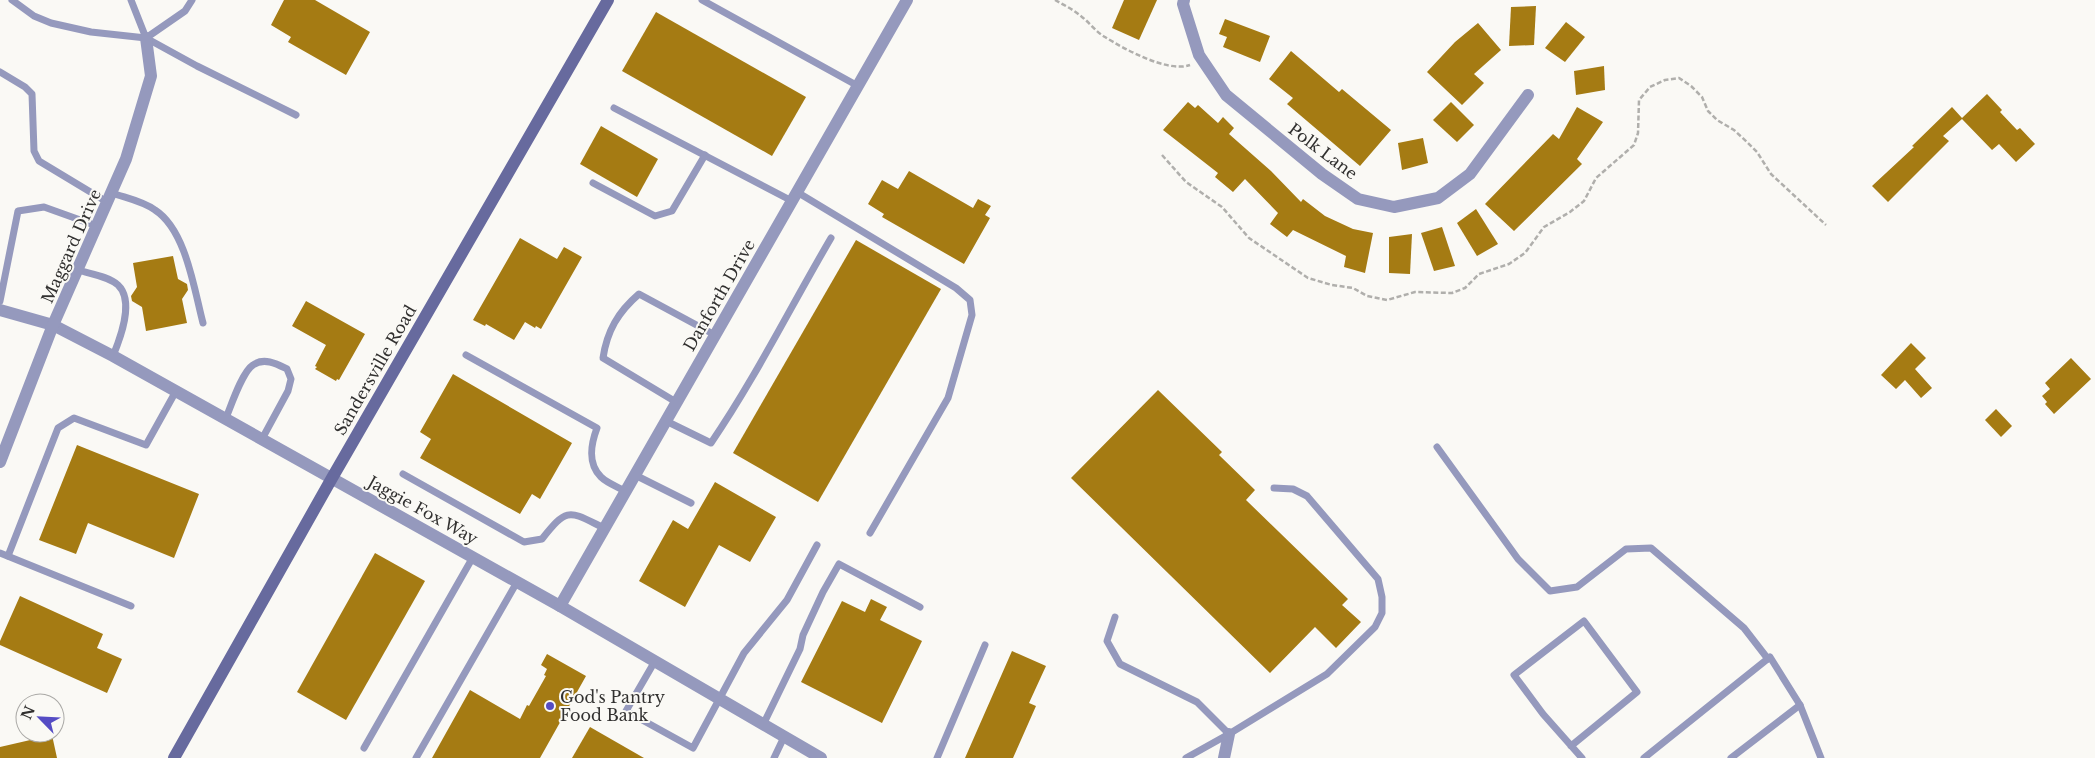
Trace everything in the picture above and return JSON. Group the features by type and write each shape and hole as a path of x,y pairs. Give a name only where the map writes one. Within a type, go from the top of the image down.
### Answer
{"street":[{"name":"Sandersville Road","path":"174,758 332,478 608,0"},
{"name":"Danforth Drive","path":"560,606 907,0"},
{"name":"Polk Lane","path":"1184,0 1183,4 1199,55 1226,95 1322,174 1358,198 1394,207 1438,198 1470,174 1528,95"},
{"name":"Maggard Drive","path":"0,462 53,325 126,159 151,76 146,38"},
{"name":"Jaggie Fox Way","path":"0,310 53,325 114,356 560,606 816,757"},
{"path":"1224,758 1229,734"}],"lane":[{"path":"12,0 21,2 34,16 51,23 92,32 146,38 196,66 296,114"},
{"path":"131,0 146,38"},
{"path":"146,38 185,11 192,0"},
{"path":"702,0 858,86"},
{"path":"0,72 25,87 32,94 34,151 39,161 47,168 110,198 147,205 157,210 170,226 189,267 203,323"},
{"path":"614,108 705,155 794,196 956,288 970,300 972,315 948,398 870,533"},
{"path":"592,183 654,216 672,210 705,155"},
{"path":"0,301 18,211 44,207 97,226"},
{"path":"666,421 711,443 743,395 778,329 832,238"},
{"path":"78,270 108,280 119,286 123,295 126,314 124,328 114,356"},
{"path":"676,402 603,358 606,339 625,306 639,294 715,335"},
{"path":"466,355 597,428 590,446 593,464 601,477 625,492"},
{"path":"226,418 238,387 252,365 262,362 274,363 287,369 291,379 288,392 262,439"},
{"path":"8,556 58,428 74,418 146,445 176,390"},
{"path":"1437,447 1518,560 1550,592 1577,587 1626,548 1651,548 1744,628 1768,659 1770,658 1800,706 1821,758"},
{"path":"403,474 524,542 542,539 555,522 570,515 576,514 604,528"},
{"path":"635,475 691,503"},
{"path":"1186,758 1327,674 1374,627 1382,613 1382,598 1378,579 1320,511 1306,496 1293,488 1274,488"},
{"path":"655,661 626,710 692,748 720,700 744,653 787,600 817,544"},
{"path":"0,553 132,606"},
{"path":"364,748 473,557"},
{"path":"763,725 800,649 803,635 823,592 839,564 920,608"},
{"path":"416,758 517,582"},
{"path":"1115,617 1107,641 1120,664 1198,702 1229,734"},
{"path":"1571,746 1636,692 1584,620 1514,675 1543,714 1571,746 1582,758"},
{"path":"936,758 985,645"},
{"path":"1644,758 1768,659"},
{"path":"1731,758 1800,706"},
{"path":"774,758 784,737"}],"path":[{"path":"1055,0 1082,17 1105,38 1155,62 1187,66"},
{"path":"1162,155 1186,182 1222,207 1249,238 1308,278 1332,285 1353,288 1367,296 1387,300 1415,292 1452,293 1465,288 1479,274 1508,264 1525,253 1544,227 1570,212 1584,201 1596,178 1634,145 1638,133 1639,100 1650,87 1665,80 1679,78 1692,86 1702,97 1708,111 1716,120 1734,130 1747,142 1757,152 1771,174 1826,224"}],"building":[{"path":"284,0 315,0 370,32 346,75 288,42 291,37 271,25"},
{"path":"1124,0 1157,0 1139,40 1112,28"},
{"path":"1536,6 1534,45 1509,46 1511,7"},
{"path":"656,12 806,97 772,156 622,71"},
{"path":"1225,19 1270,36 1260,62 1223,47 1227,37 1219,34"},
{"path":"1566,22 1585,37 1565,62 1545,48"},
{"path":"1478,23 1501,50 1474,74 1484,83 1462,105 1427,72 1455,42"},
{"path":"1291,51 1339,92 1342,89 1391,130 1360,166 1287,104 1293,98 1269,79"},
{"path":"1604,66 1605,90 1576,95 1574,71"},
{"path":"1987,94 2002,110 2000,112 2017,130 2020,128 2035,144 2016,162 1999,144 1992,150 1962,119 1943,136 1949,141 1888,202 1872,186 1914,147 1912,146 1952,107 1962,118"},
{"path":"1188,102 1195,108 1198,105 1218,123 1223,117 1234,128 1229,134 1271,171 1301,202 1303,199 1325,216 1353,229 1373,233 1365,273 1344,267 1346,256 1293,230 1287,237 1270,224 1278,213 1245,179 1233,192 1215,177 1218,173 1163,130"},
{"path":"1451,102 1474,125 1457,142 1433,120"},
{"path":"1577,107 1603,122 1577,159 1582,164 1514,231 1485,204 1553,134 1559,139"},
{"path":"601,126 658,159 637,197 580,164"},
{"path":"1423,138 1428,163 1402,170 1398,143"},
{"path":"909,171 973,208 978,199 991,206 985,215 990,218 964,264 882,217 884,214 868,204 882,180 898,189"},
{"path":"1476,209 1498,244 1477,256 1457,223"},
{"path":"1442,227 1455,266 1434,271 1421,233"},
{"path":"1412,234 1410,274 1389,273 1389,237"},
{"path":"520,238 557,259 564,247 582,257 541,329 525,322 514,340 486,324 485,326 473,320"},
{"path":"856,240 941,289 818,502 733,453"},
{"path":"173,256 178,279 187,284 188,290 182,299 187,323 146,331 142,307 132,301 131,296 137,287 133,263"},
{"path":"306,301 365,334 339,380 337,379 336,381 315,369 326,345 292,326"},
{"path":"1911,343 1926,358 1915,369 1932,388 1921,398 1905,380 1896,389 1881,375"},
{"path":"2071,358 2091,379 2054,414 2045,404 2047,402 2042,396 2050,389 2045,383"},
{"path":"453,374 572,443 540,499 532,494 520,514 420,458 431,439 420,432"},
{"path":"1158,390 1222,452 1219,455 1255,490 1246,500 1348,599 1342,605 1361,622 1336,648 1315,627 1270,673 1071,478"},
{"path":"1996,409 2012,426 2001,437 1985,420"},
{"path":"77,445 199,494 174,558 88,523 76,554 39,540"},
{"path":"715,482 776,517 750,562 719,545 685,607 639,581 673,520 688,529"},
{"path":"375,553 425,581 346,720 297,692"},
{"path":"20,596 103,634 97,648 122,659 107,693 0,645 0,641"},
{"path":"871,599 887,607 880,620 922,641 882,723 801,682 842,601 865,612"},
{"path":"1012,651 1046,666 1029,703 1036,706 1013,758 965,758"},
{"name":"God's Pantry Food Bank","path":"547,654 586,676 540,758 432,758 470,690 520,719 546,676 544,675 547,669 541,665"},
{"path":"590,727 644,758 572,758"},
{"path":"17,743 54,743 57,758 0,758 0,747"}],"place":[{"name":"God's Pantry Food Bank","path":"550,706"}]}
